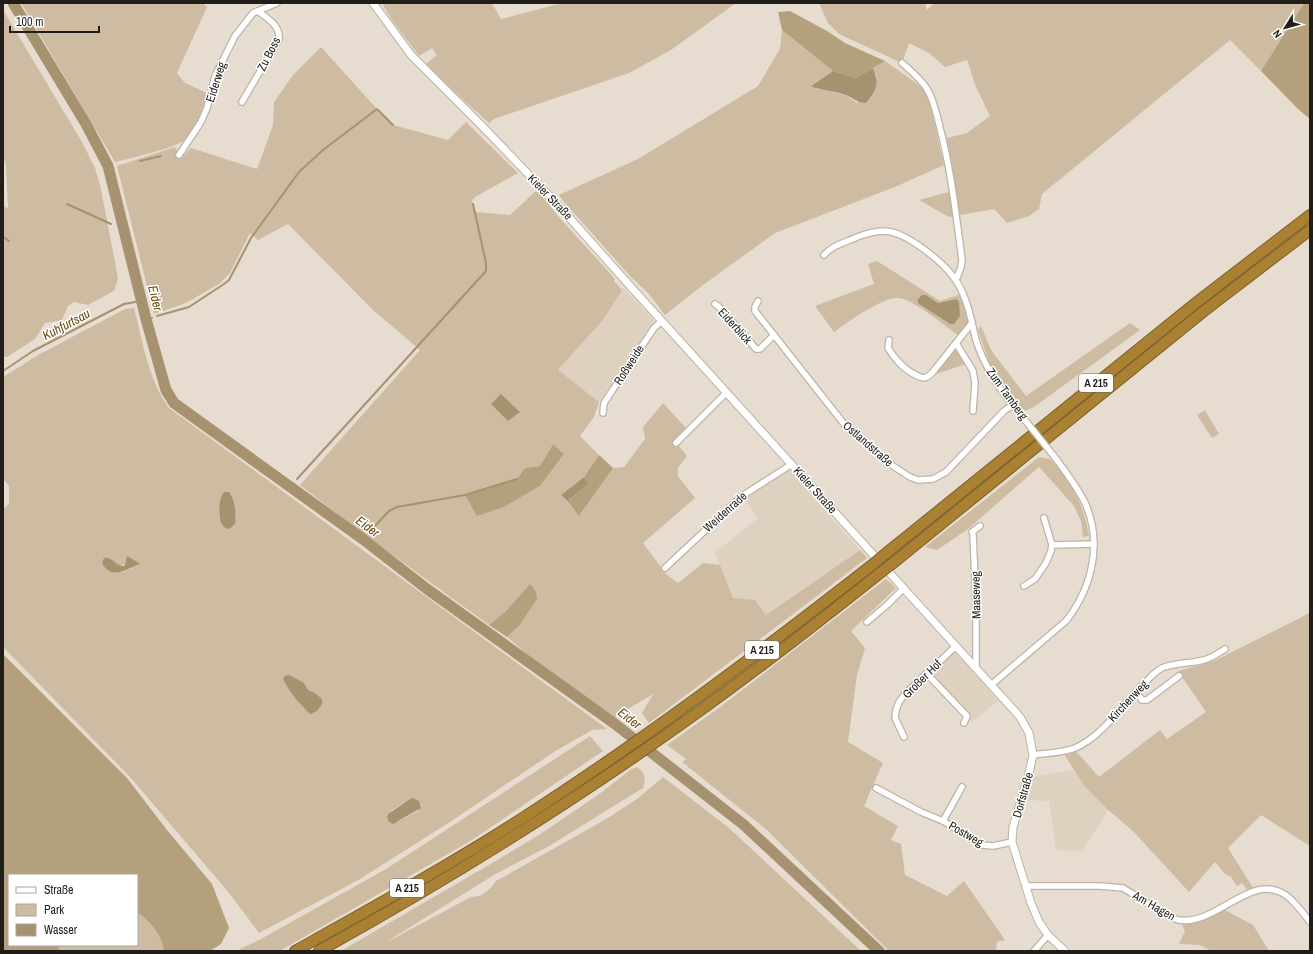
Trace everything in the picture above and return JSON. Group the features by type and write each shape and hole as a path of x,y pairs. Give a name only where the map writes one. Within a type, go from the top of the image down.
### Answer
{"highway":[{"name":"A 215","path":"295,951 369,910 517,821 650,731 745,663 872,565 1191,306 1310,216"},
{"name":"A 215","path":"319,951 464,868 537,822 660,739 752,673 893,563 1174,335 1310,230"}],"street":[{"name":"Eiderweg","path":"179,155 201,122 207,108 215,76 235,36 253,14 277,3"},
{"name":"Kieler Straße","path":"373,3 411,55 560,206 957,648"},
{"name":"Zu Boss","path":"242,102 279,38 279,31 276,26 258,11"},
{"path":"902,63 922,81 928,91 943,139 962,260 956,280"},
{"name":"Zum Tamberg","path":"824,255 836,245 863,234 874,231 886,231 898,234 916,244 932,255 944,266 956,280 964,293 985,364 995,382 1057,460 1076,486 1086,505 1092,525 1094,560 1084,594 1076,609 1066,621 991,685"},
{"name":"Ostlandstraße","path":"758,301 755,311 848,429 893,466 910,477 918,480 933,479 946,472 1012,405"},
{"name":"Eiderblick","path":"714,304 719,307 756,349 760,349 774,335"},
{"name":"Roßweide","path":"603,414 604,403 654,328 662,321"},
{"path":"889,340 888,348 894,357 908,372 923,378 932,373 972,323"},
{"path":"956,343 973,371 973,410"},
{"path":"676,443 727,392"},
{"name":"Weidenrade","path":"665,568 742,496 792,464"},
{"path":"1024,586 1035,579 1046,563 1052,545 1044,518"},
{"name":"Maaseweg","path":"976,669 976,601 974,535 972,532 980,526"},
{"path":"1052,545 1094,544"},
{"path":"867,622 887,606 904,588"},
{"name":"Dorfstraße","path":"957,648 1020,717 1029,734 1033,755 1013,827 1012,842 1031,903 1039,922 1048,935 1065,951"},
{"name":"Großer Hof","path":"904,737 895,718 899,702 906,693 957,648"},
{"name":"Kirchenweg","path":"1033,755 1075,748 1092,739 1136,692 1162,668 1204,660 1225,649"},
{"path":"927,674 967,716 964,723"},
{"path":"1136,692 1142,700 1146,700 1179,676"},
{"name":"Postweg","path":"943,821 962,787"},
{"name":"Postweg","path":"876,788 920,812 943,821 982,845 993,846 1012,842"},
{"name":"Am Hagen","path":"1026,886 1100,886 1123,888 1172,918 1180,921 1194,921 1249,893 1265,889 1276,890 1287,896 1310,922"},
{"path":"1034,951 1048,935"}],"shaded area":[{"path":"1304,3 1310,3 1310,119 1299,110 1261,71"},
{"path":"790,11 827,31 845,43 885,61 856,78 833,71 782,30 778,12"},
{"path":"623,288 654,321 599,402 558,371 603,320"},
{"path":"553,444 564,454 541,485 504,507 477,516 465,495 517,479 525,468 540,466"},
{"path":"599,455 613,468 579,516 567,501 589,484 584,477"},
{"path":"789,470 860,550 766,615 755,600 733,598 715,553 758,518 743,497"},
{"path":"530,584 536,592 537,599 519,626 507,637 489,625 506,611"},
{"path":"953,650 998,701 972,722 966,713 929,674"},
{"path":"3,654 127,778 167,830 212,884 229,928 221,944 210,951 164,951 161,939 155,929 138,913 138,874 8,874 8,946 58,946 60,951 3,951"},
{"path":"1073,770 1084,786 1108,810 1082,851 1056,850 1049,801 1025,800 1031,777"}],"green space":[{"path":"21,3 202,3 207,7 177,73 185,83 207,93 194,129 188,138 182,142 153,152 115,162"},
{"path":"382,3 492,3 501,19 562,3 736,3 671,50 629,73 494,119 489,123 426,64 437,55 432,48 419,56 392,20"},
{"path":"819,3 925,3 927,10 934,3 1304,3 1261,71 1230,40 1042,194 1039,209 1029,216 1007,223 994,209 949,217 919,200 952,191 943,139 967,133 990,116 976,87 967,60 945,67 929,53 909,43 902,63 839,34 828,23"},
{"path":"3,10 82,142 95,168 101,189 118,278 114,291 88,305 74,302 68,306 62,320 45,323 35,339 7,357 3,357 3,206 8,208 6,165 3,157"},
{"path":"782,30 833,71 812,85 817,89 845,95 857,103 877,77 873,68 885,61 923,88 928,95 944,165 895,187 775,233 703,285 665,315 649,294 631,277 559,195 638,159 758,86 780,49"},
{"path":"321,47 393,125 448,140 466,122 518,173 475,197 472,200 475,212 510,215 537,190 558,216 615,279 614,281 622,290 603,320 558,370 599,402 594,417 580,436 599,455 584,477 561,495 579,516 613,468 624,467 645,439 643,427 663,403 687,429 678,445 687,456 678,468 678,476 695,498 643,543 666,574 678,583 703,563 720,565 733,598 755,600 766,615 860,550 867,558 649,723 642,713 653,694 615,717 537,663 507,637 519,626 506,611 489,625 361,532 300,485 420,350 373,310 288,224 258,240 250,233 230,273 219,284 186,303 154,314 117,166 175,147 181,158 191,148 257,169 273,125 274,102 293,75","holes":["553,444 564,454 541,485 466,495 517,479 525,468 540,466"]},
{"path":"877,261 940,301 964,293 972,323 960,337 921,308 898,298 883,301 834,332 815,306 874,284 868,264","holes":["926,295 938,303 955,299 954,324 950,324 919,304"]},
{"path":"134,308 143,347 151,372 162,397 169,408 607,729 592,730 554,752 450,822 360,879 259,933 230,894 130,777 3,647 3,509 9,504 9,486 3,479 3,377 40,354 125,309","holes":["224,492 229,492 237,518 223,526 219,514","127,557 141,564 123,572 115,573 110,559 121,566 125,564","410,799 418,811 399,821 387,817 394,809"]},
{"path":"1130,323 1140,330 1034,407 1025,411 1015,401 990,365 978,330 981,326 991,350 1026,396"},
{"path":"956,343 969,363 927,377"},
{"path":"1205,410 1219,434 1212,438 1197,415"},
{"path":"1039,457 1050,459 1071,485 1084,514 1089,536 1083,537 1081,521 1074,506 1039,467 968,529 937,550 925,547"},
{"path":"886,579 896,588 851,631 865,648 857,675 848,742 883,763 864,806 898,826 891,840 901,844 905,875 947,896 964,881 1005,940 997,942 996,951 889,951 767,830 682,762 686,759 667,745 723,705"},
{"path":"1310,612 1310,846 1261,815 1228,848 1255,891 1249,893 1242,883 1237,886 1231,877 1225,874 1215,862 1189,892 1133,831 1108,810 1084,786 1064,754 1076,751 1099,777 1160,730 1167,739 1206,712 1178,671 1214,661"},
{"path":"590,736 603,751 472,840 279,951 236,951 261,939 386,869"},
{"path":"637,767 644,776 645,781 643,788 549,846 494,875 383,944 471,897 479,896 485,893 496,881 608,818 637,799 663,777 729,828 861,951 341,951 542,833 602,792 630,770"},
{"path":"1225,910 1253,925 1269,951 1212,951 1199,945 1179,944 1185,931 1182,924 1197,923"},
{"path":"138,913 155,929 161,939 164,951 44,951 41,946 138,946"}],"water":[{"path":"873,68 876,79 876,87 866,103 857,101 846,95 811,86 833,71 856,78"},
{"path":"922,295 926,295 938,303 956,299 959,302 960,316 954,324 950,324 919,304 917,300"},
{"path":"501,394 520,412 508,421 491,404"},
{"path":"584,477 589,484 567,501 561,495"},
{"path":"224,492 229,492 233,499 235,508 235,524 230,528 225,528 220,519 219,512 221,497"},
{"path":"127,556 141,564 115,573 106,569 102,563 104,558 109,558 121,566 124,566"},
{"path":"289,675 304,683 308,690 315,693 322,699 322,704 317,711 310,714 295,698 283,679 285,676"},
{"path":"413,798 419,801 421,808 393,824 389,822 387,817 388,814"}],"waterway":[{"name":"Eider","path":"13,3 86,124 108,166 146,319 166,390 174,403 364,540 427,589 615,724 744,825 879,951"},
{"path":"157,316 189,307 229,280 251,238 299,172 323,150 377,109 393,125"},
{"path":"140,161 161,156"},
{"path":"67,204 111,224"},
{"path":"297,479 486,271 486,263 473,204"},
{"path":"5,238 9,241"},
{"name":"Kuhfurtsau","path":"3,371 33,351 124,304 141,301"},
{"name":"Eider","path":"146,319 152,318"},
{"path":"374,527 389,511 397,507 465,495 517,479"}]}
